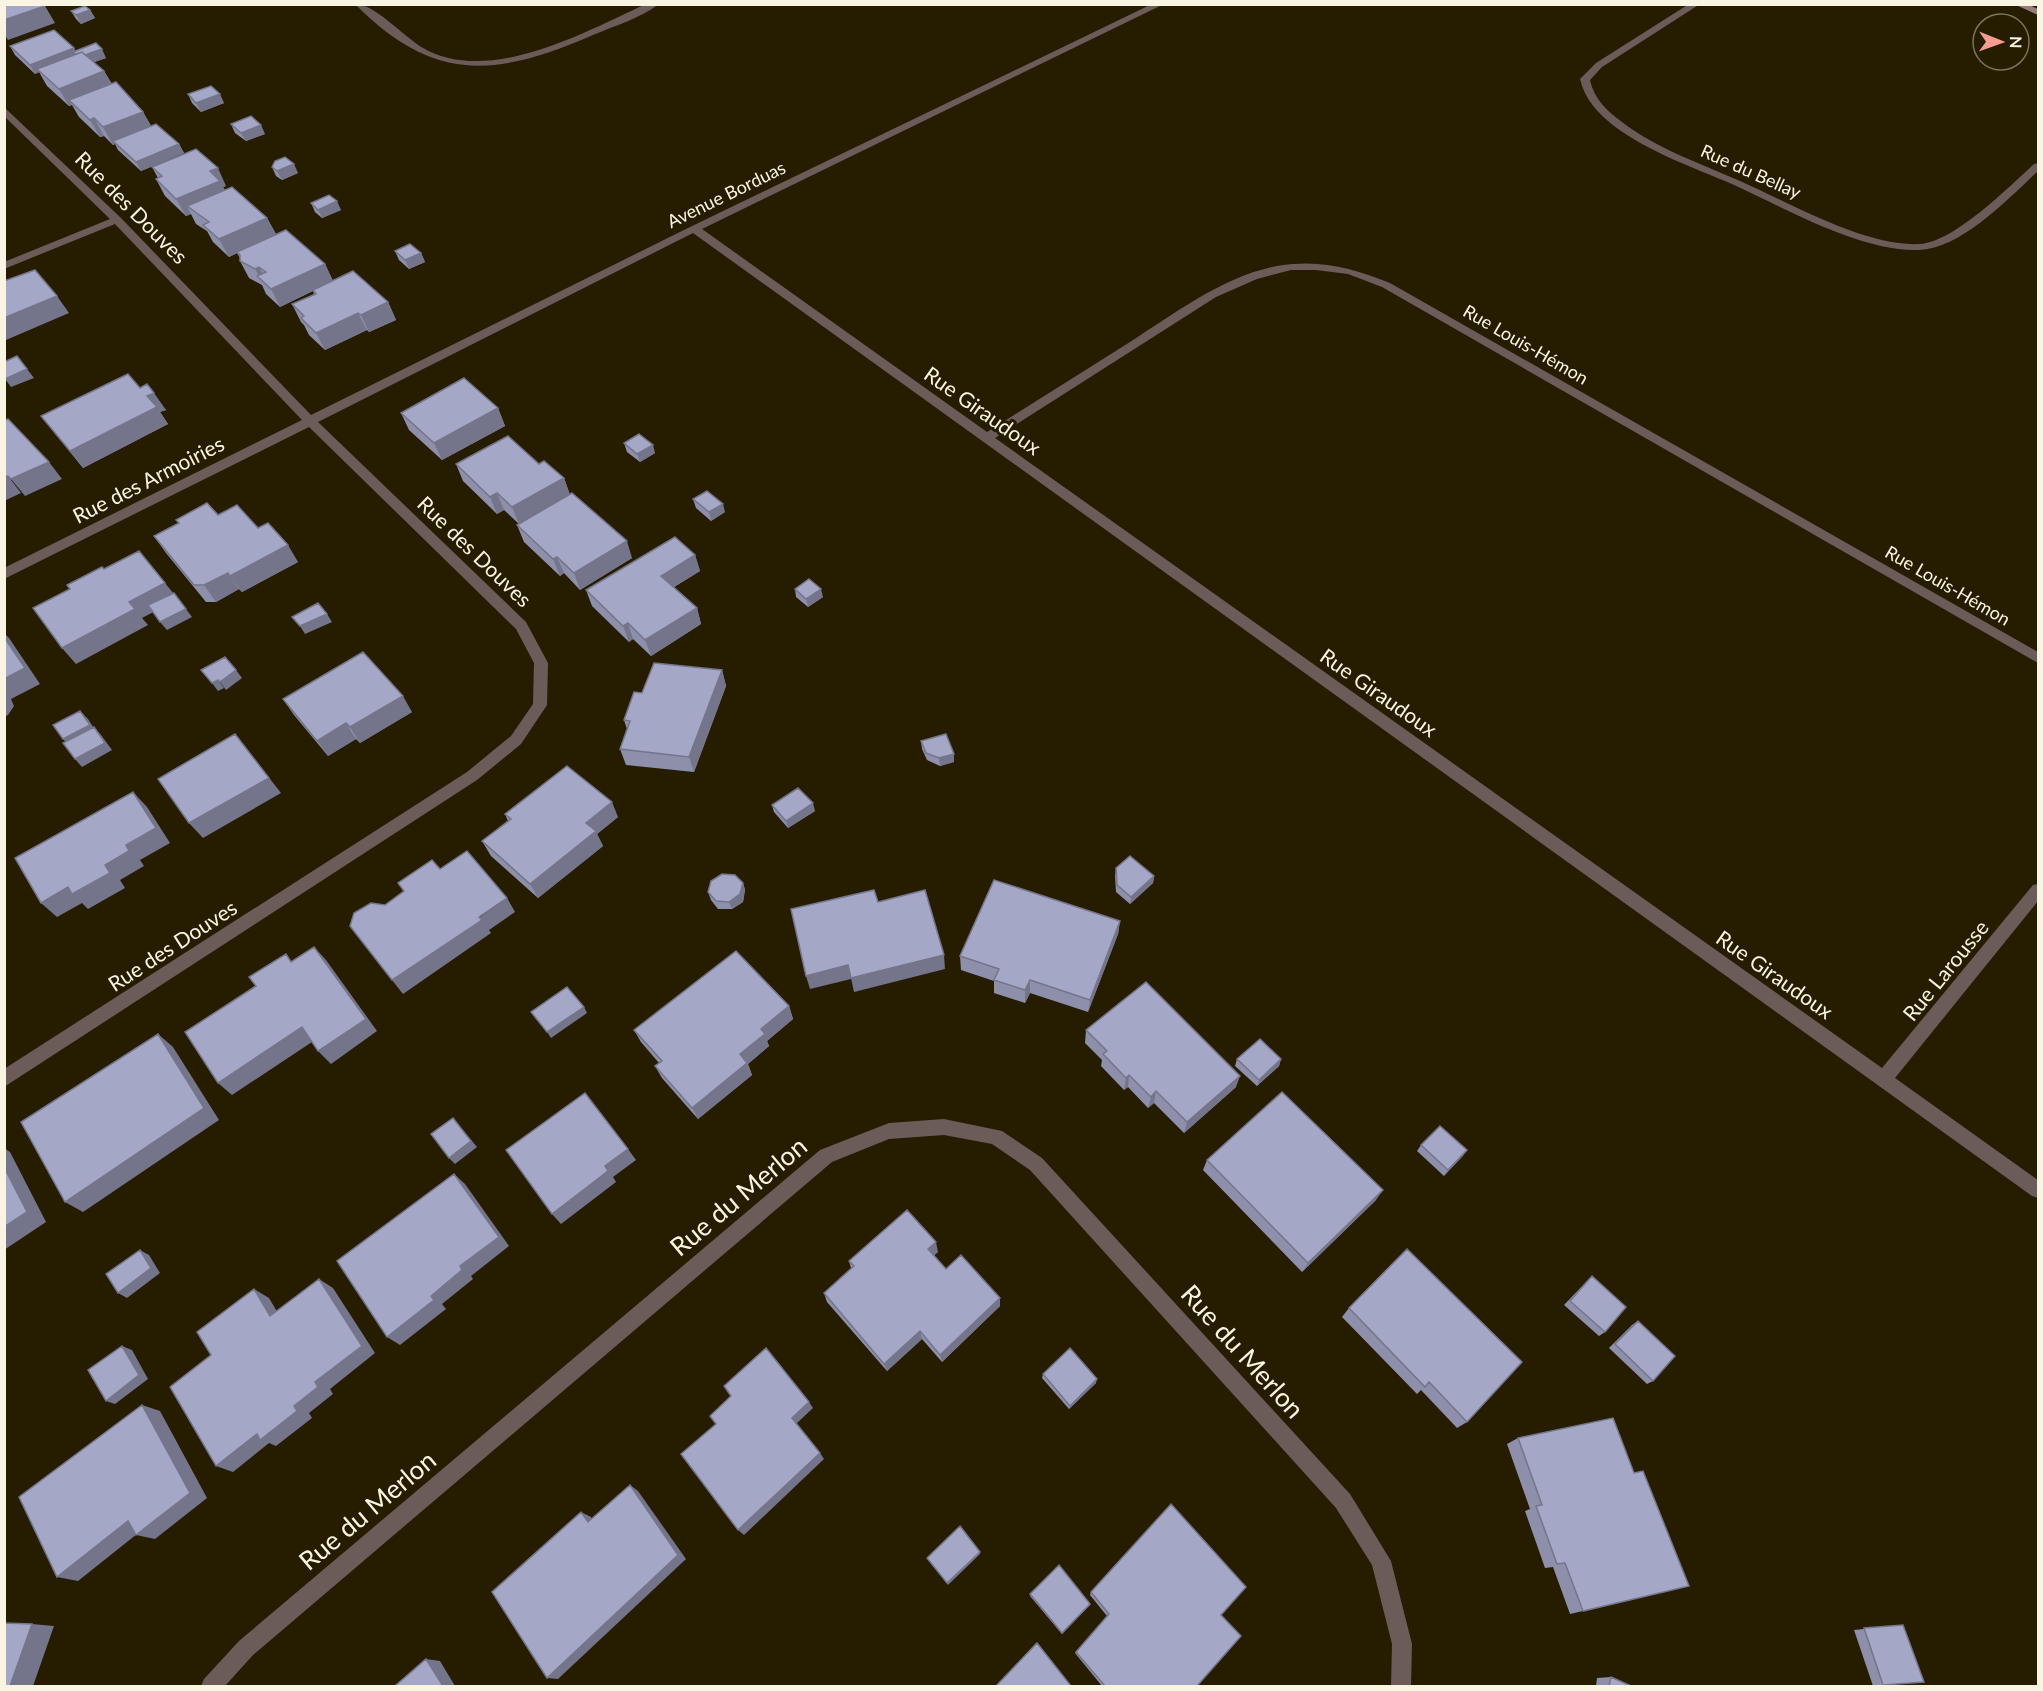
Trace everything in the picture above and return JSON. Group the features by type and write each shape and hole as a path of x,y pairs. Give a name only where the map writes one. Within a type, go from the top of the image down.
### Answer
{"street":[{"path":"359,4 428,55 452,62 478,64 510,60 543,51 655,4"},
{"name":"Avenue Borduas","path":"309,420 694,229 1160,4"},
{"name":"Rue du Bellay","path":"1696,4 1599,65 1585,79 1588,95 1606,114 1654,146 1839,228 1884,242 1922,248 1956,233 2038,166"},
{"path":"2018,4 2038,12"},
{"name":"Rue des Douves","path":"4,110 117,220 309,420 522,626 541,663 540,705 516,740 472,776 4,1079"},
{"path":"4,266 117,220"},
{"name":"Rue Giraudoux","path":"694,229 2038,1190"},
{"name":"Rue Louis-Hémon","path":"987,438 1212,296 1253,277 1291,267 1350,271 1386,285 2038,658"},
{"name":"Rue des Armoiries","path":"4,574 309,420"},
{"name":"Rue Larousse","path":"1884,1078 2038,890"},
{"name":"Rue du Merlon","path":"211,1686 255,1640 826,1156 889,1131 944,1127 996,1137 1036,1164 1343,1501 1381,1561 1402,1644 1401,1686"}],"building":[{"path":"4,4 44,4 45,6 4,20"},
{"path":"85,6 90,10 76,15 71,11"},
{"path":"54,30 74,48 30,65 10,46"},
{"path":"96,43 102,49 85,55 82,52 76,54 73,52"},
{"path":"82,52 104,71 59,89 37,69"},
{"path":"116,82 143,112 103,127 94,118 90,120 69,100"},
{"path":"211,86 220,94 196,103 188,94"},
{"path":"251,116 261,125 241,133 231,124"},
{"path":"156,124 179,144 136,162 113,141"},
{"path":"196,149 218,168 210,171 220,181 176,199 156,179 162,176 152,167"},
{"path":"285,157 294,164 277,171 272,167 275,161"},
{"path":"232,187 267,218 219,239 203,225 209,222 187,206"},
{"path":"329,195 337,201 318,210 311,203"},
{"path":"286,230 325,264 271,289 257,276 266,272 259,267 255,269 240,261 240,255 237,252"},
{"path":"410,244 421,253 405,260 395,251"},
{"path":"35,270 57,296 4,318 4,281"},
{"path":"353,271 388,302 316,333 301,318 304,316 292,304 316,294 313,290"},
{"path":"17,356 27,369 5,379 4,362"},
{"path":"128,374 140,388 147,384 154,393 147,396 157,407 70,451 41,416"},
{"path":"464,378 498,408 434,443 401,413"},
{"path":"8,419 49,462 11,479 8,476 4,477 4,421"},
{"path":"639,434 653,445 637,454 624,443"},
{"path":"508,436 539,464 544,461 564,478 512,507 497,493 490,497 456,464"},
{"path":"707,491 723,504 709,512 693,499"},
{"path":"572,493 627,541 574,573 557,557 553,559 517,525"},
{"path":"207,503 218,515 237,505 258,528 268,523 288,545 230,576 228,573 204,585 194,585 154,536 179,523 176,520"},
{"path":"675,537 695,555 661,576 697,608 645,640 628,623 623,626 586,590"},
{"path":"139,551 165,583 129,602 135,609 62,648 33,608 70,589 67,585"},
{"path":"809,579 821,589 806,599 795,589"},
{"path":"174,593 186,609 160,622 148,605"},
{"path":"318,603 327,614 300,626 292,617"},
{"path":"4,637 25,668 4,679"},
{"path":"363,652 403,696 350,727 346,723 317,741 283,699"},
{"path":"225,657 236,670 220,682 218,680 212,683 201,670"},
{"path":"654,663 722,670 689,757 620,749 630,721 624,720 634,692 642,693"},
{"path":"80,711 90,725 63,739 53,725"},
{"path":"94,727 105,743 75,759 63,743"},
{"path":"235,734 269,778 189,823 158,779"},
{"path":"946,734 954,754 939,758 926,753 921,741"},
{"path":"567,766 612,802 586,823 596,831 530,884 482,841 511,819 505,814"},
{"path":"798,788 813,803 786,821 772,805"},
{"path":"133,792 156,828 126,845 129,851 105,865 110,873 72,894 68,887 41,903 15,858"},
{"path":"467,851 507,898 479,917 482,920 392,980 350,926 354,913 371,903 385,905 404,891 398,883 432,860 440,869"},
{"path":"1130,856 1154,876 1131,897 1117,885 1116,868"},
{"path":"722,874 735,875 743,883 740,894 729,902 716,901 708,892 711,881"},
{"path":"994,880 1120,921 1090,1000 1030,980 1025,990 994,980 999,969 960,956"},
{"path":"874,890 878,902 925,890 944,955 851,978 848,965 806,976 791,909"},
{"path":"314,947 366,1019 318,1051 302,1027 218,1083 185,1032 256,986 249,977 286,954 291,962"},
{"path":"736,951 789,1006 761,1029 765,1034 740,1054 747,1063 692,1108 655,1066 662,1061 634,1030"},
{"path":"1146,982 1240,1076 1187,1122 1156,1091 1151,1097 1129,1075 1126,1078 1103,1054 1107,1051 1086,1030"},
{"path":"567,987 584,1007 547,1032 531,1012"},
{"path":"158,1034 204,1108 65,1202 21,1122"},
{"path":"1260,1039 1281,1059 1259,1080 1237,1059"},
{"path":"1282,1092 1383,1190 1308,1263 1207,1160"},
{"path":"585,1093 628,1149 605,1166 608,1171 552,1214 506,1150"},
{"path":"453,1118 471,1141 449,1158 431,1134"},
{"path":"1440,1126 1467,1150 1448,1170 1421,1145"},
{"path":"4,1167 27,1212 4,1227"},
{"path":"454,1174 499,1237 460,1266 462,1270 431,1296 434,1300 387,1337 337,1261"},
{"path":"907,1210 936,1242 928,1249 946,1269 961,1255 1000,1298 940,1355 920,1331 884,1364 824,1293 854,1266 849,1261"},
{"path":"1407,1249 1522,1362 1467,1422 1429,1382 1425,1387 1349,1308"},
{"path":"140,1250 151,1268 118,1293 106,1274"},
{"path":"1592,1276 1626,1307 1605,1332 1570,1301"},
{"path":"319,1279 362,1346 315,1382 318,1387 294,1406 297,1411 260,1440 257,1434 216,1466 170,1387 211,1355 197,1332 254,1289 270,1316"},
{"path":"1638,1321 1675,1356 1653,1381 1615,1344"},
{"path":"122,1346 139,1375 106,1401 88,1370"},
{"path":"766,1348 809,1402 792,1418 820,1453 738,1530 681,1454 716,1424 710,1416 731,1396 724,1386"},
{"path":"1070,1348 1097,1379 1070,1406 1043,1374"},
{"path":"142,1405 190,1493 136,1535 128,1521 57,1577 19,1497"},
{"path":"1613,1418 1634,1473 1643,1471 1689,1586 1583,1611 1565,1563 1557,1564 1536,1506 1542,1505 1518,1438"},
{"path":"630,1485 678,1555 547,1678 492,1592 581,1512 588,1522"},
{"path":"1171,1504 1246,1587 1221,1615 1241,1636 1197,1686 1105,1686 1076,1652 1109,1614 1091,1592"},
{"path":"960,1526 980,1552 947,1583 927,1558"},
{"path":"1059,1565 1090,1604 1062,1633 1030,1594"},
{"path":"4,1623 32,1624 10,1686 4,1686"},
{"path":"1903,1625 1924,1682 1883,1685 1864,1628"},
{"path":"1037,1643 1071,1686 996,1686"},
{"path":"426,1659 443,1686 395,1686"},
{"path":"1611,1677 1631,1686 1609,1686"}]}
